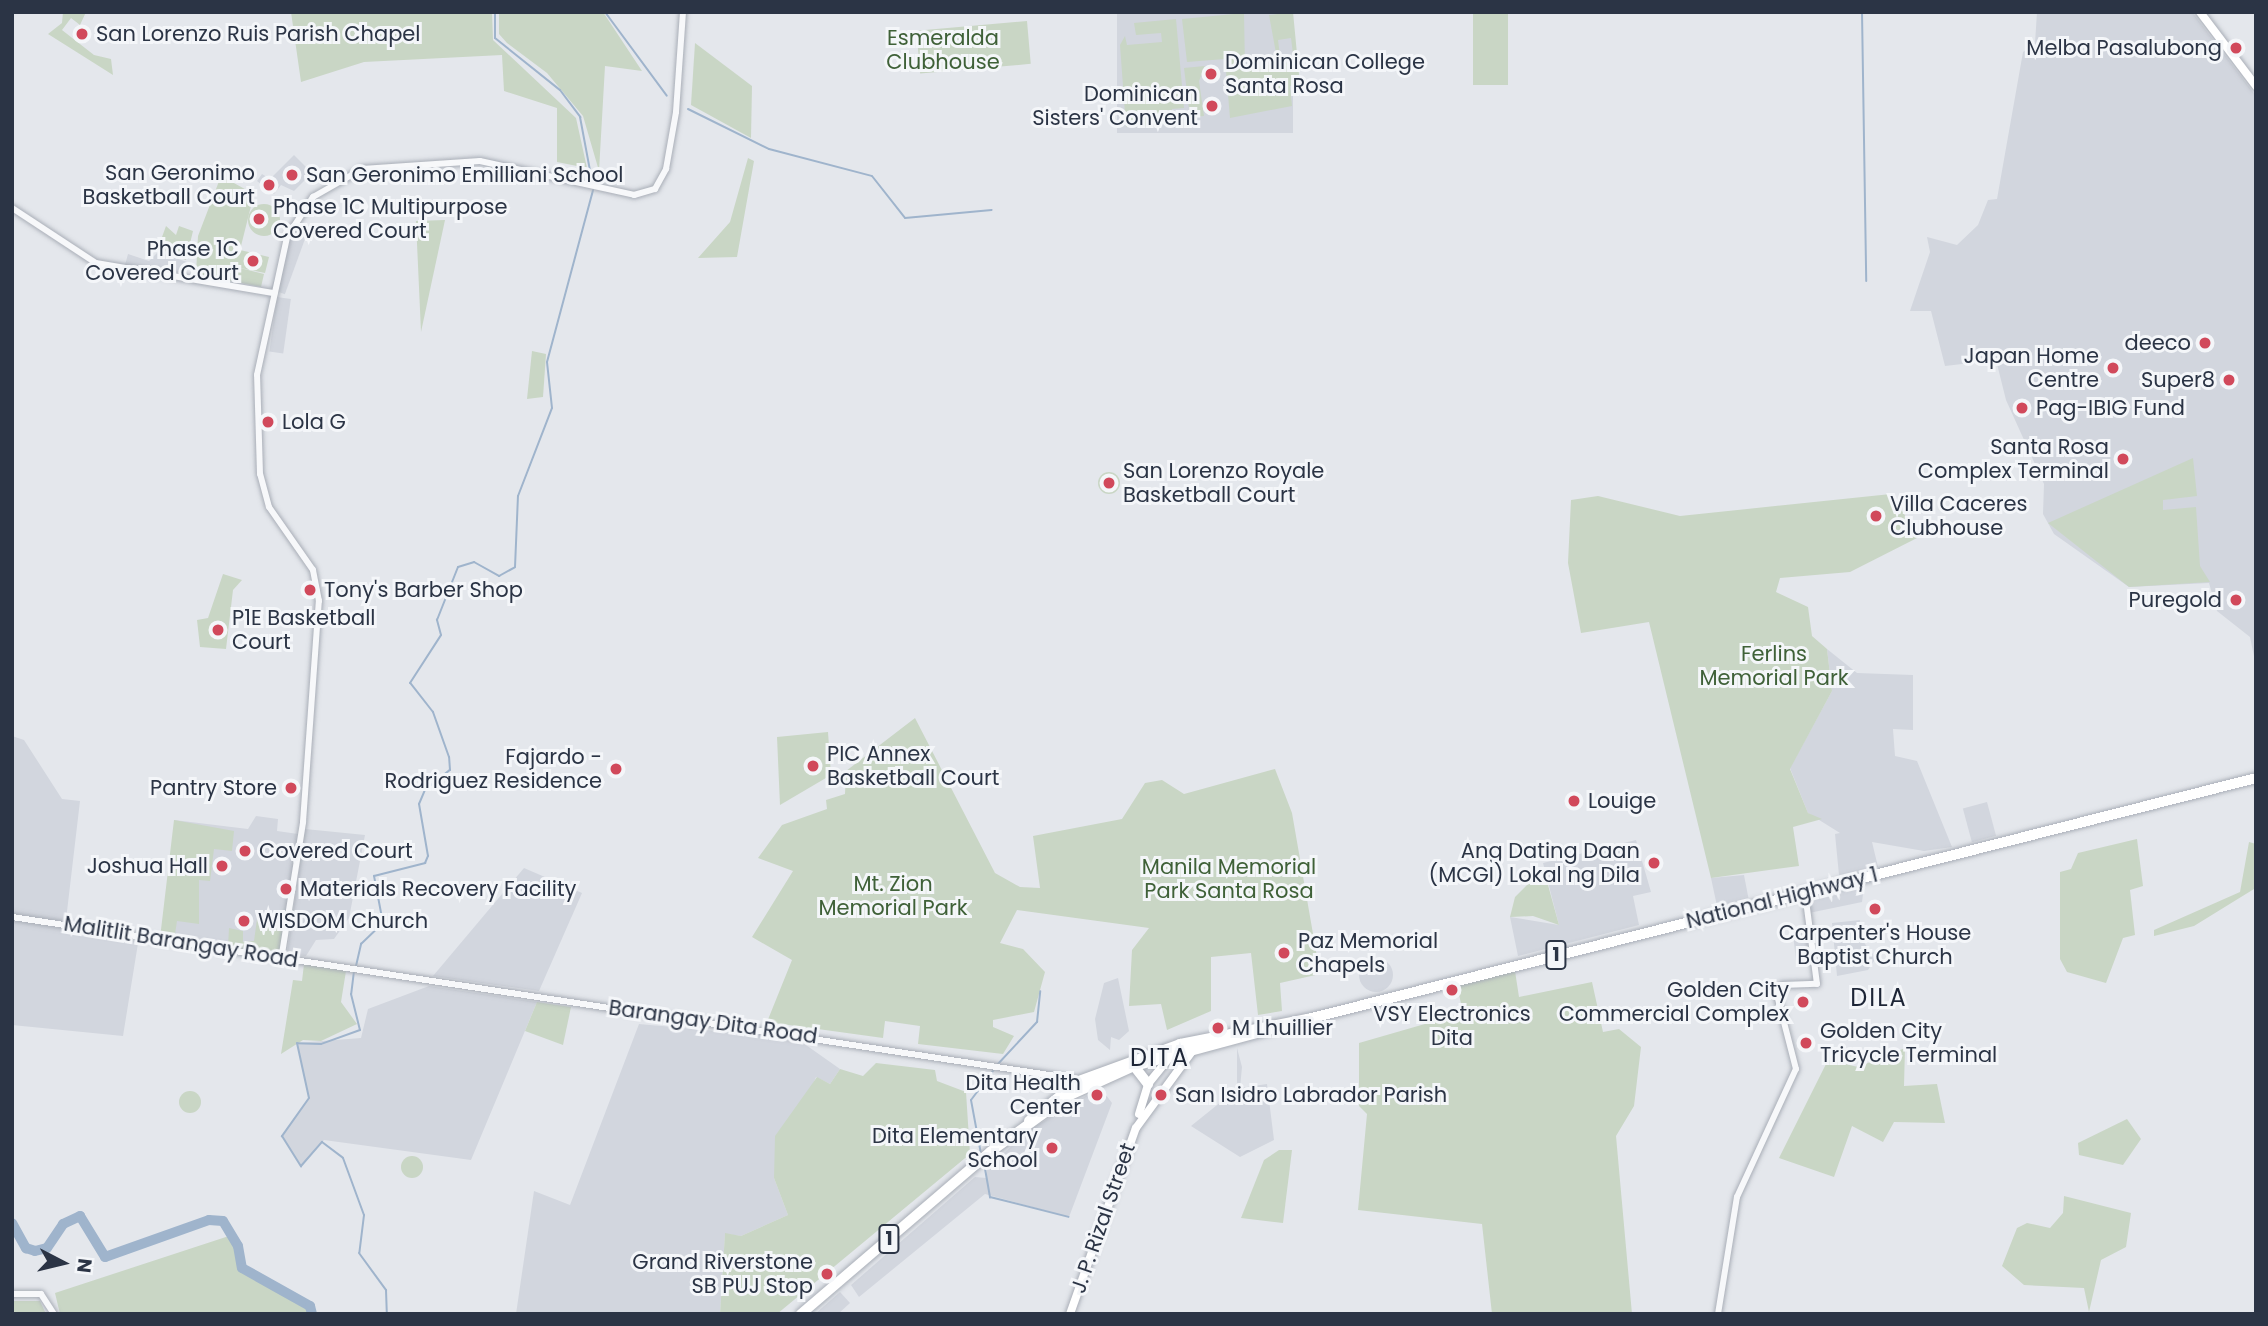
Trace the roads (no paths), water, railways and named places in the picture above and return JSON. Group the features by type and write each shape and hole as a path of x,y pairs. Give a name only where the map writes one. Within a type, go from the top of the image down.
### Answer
{"highway":[{"name":"National Highway 1","path":"801,1314 1065,1090 1084,1083 1196,1045 1308,1019 2256,778"},
{"name":"National Highway 1","path":"1028,1121 1084,1083 1180,1044 1196,1045"},
{"path":"1134,1066 1148,1084"}],"main road":[{"path":"2200,12 2256,86"},
{"name":"J. P. Rizal Street","path":"1070,1314 1138,1124 1148,1084 1180,1044"},
{"name":"J. P. Rizal Street","path":"1138,1124 1159,1088 1196,1045"}],"street":[{"path":"281,960 300,831 318,583 269,507 260,474 256,384 274,293 297,215 328,184 362,169 481,161 634,195 655,189 666,169 676,112 683,12"},
{"path":"12,208 96,263 274,293"},
{"path":"1718,1314 1737,1197 1796,1069 1776,991 1782,985 1817,984 1805,893"},
{"name":"Malitlit Barangay Road","path":"12,917 281,960 362,969"},
{"name":"Barangay Dita Road","path":"362,969 1065,1073 1084,1083"},
{"path":"1065,1073 1070,1081 1065,1090"},
{"path":"12,1294 41,1294 54,1314"}],"waterway":[{"path":"495,12 495,38 560,90 580,117 592,181"},
{"path":"605,12 667,96"},
{"path":"1862,12 1866,281"},
{"path":"688,109 769,149 872,176 905,218 992,210"},
{"path":"356,966 361,944 383,923 374,876 425,863 428,856 419,804 425,790 450,770 449,757 433,712 410,683 441,635 437,620 458,567 474,562 499,576 515,567 518,496 552,408 547,362 593,190"},
{"path":"354,971 351,994 360,1030 321,1044 297,1043 309,1098 282,1136 301,1166 322,1142 343,1158 364,1215 359,1253 386,1290 387,1314"},
{"path":"997,1065 1037,1022 1040,991"},
{"path":"981,1154 971,1100 994,1069"},
{"path":"984,1163 990,1197 1069,1217"},
{"path":"12,1223 26,1248 35,1251 47,1248 63,1224 80,1216 105,1257 209,1220 223,1221 238,1246 242,1268 310,1306 312,1314"}],"place":[{"name":"San Lorenzo Ruis Parish Chapel","path":"82,34"},
{"name":"Melba Pasalubong","path":"2236,48"},
{"name":"Dominican College Santa Rosa","path":"1211,74"},
{"name":"Dominican Sisters' Convent","path":"1212,106"},
{"name":"San Geronimo Emilliani School","path":"292,175"},
{"name":"San Geronimo Basketball Court","path":"269,185"},
{"name":"Phase 1C Multipurpose Covered Court","path":"259,219"},
{"name":"Phase 1C Covered Court","path":"253,261"},
{"name":"deeco","path":"2205,343"},
{"name":"Japan Home Centre","path":"2113,368"},
{"name":"Super8","path":"2229,380"},
{"name":"Pag-IBIG Fund","path":"2022,408"},
{"name":"Lola G","path":"268,422"},
{"name":"Santa Rosa Complex Terminal","path":"2123,459"},
{"name":"San Lorenzo Royale Basketball Court","path":"1109,483"},
{"name":"Villa Caceres Clubhouse","path":"1876,516"},
{"name":"Tony's Barber Shop","path":"310,590"},
{"name":"Puregold","path":"2236,600"},
{"name":"P1E Basketball Court","path":"218,630"},
{"name":"PIC Annex Basketball Court","path":"813,766"},
{"name":"Fajardo - Rodriguez Residence","path":"616,769"},
{"name":"Pantry Store","path":"291,788"},
{"name":"Louige","path":"1574,801"},
{"name":"Covered Court","path":"245,851"},
{"name":"Ang Dating Daan (MCGI) Lokal ng Dila","path":"1654,863"},
{"name":"Joshua Hall","path":"222,866"},
{"name":"Materials Recovery Facility","path":"286,889"},
{"name":"Carpenter's House Baptist Church","path":"1875,909"},
{"name":"WISDOM Church","path":"244,921"},
{"name":"Paz Memorial Chapels","path":"1284,953"},
{"name":"VSY Electronics Dita","path":"1452,990"},
{"name":"Golden City Commercial Complex","path":"1803,1002"},
{"name":"M Lhuillier","path":"1218,1028"},
{"name":"Golden City Tricycle Terminal","path":"1806,1043"},
{"name":"Dita Health Center","path":"1097,1095"},
{"name":"San Isidro Labrador Parish","path":"1161,1095"},
{"name":"Dita Elementary School","path":"1052,1148"},
{"name":"Grand Riverstone SB PUJ Stop","path":"827,1274"}],"district":[{"name":"DILA","path":"1879,998"},
{"name":"DITA","path":"1160,1058"}],"park label":[{"name":"Esmeralda Clubhouse","path":"943,50"},
{"name":"Ferlins Memorial Park","path":"1774,666"},
{"name":"Manila Memorial Park Santa Rosa","path":"1229,879"},
{"name":"Mt. Zion Memorial Park","path":"893,896"}]}
